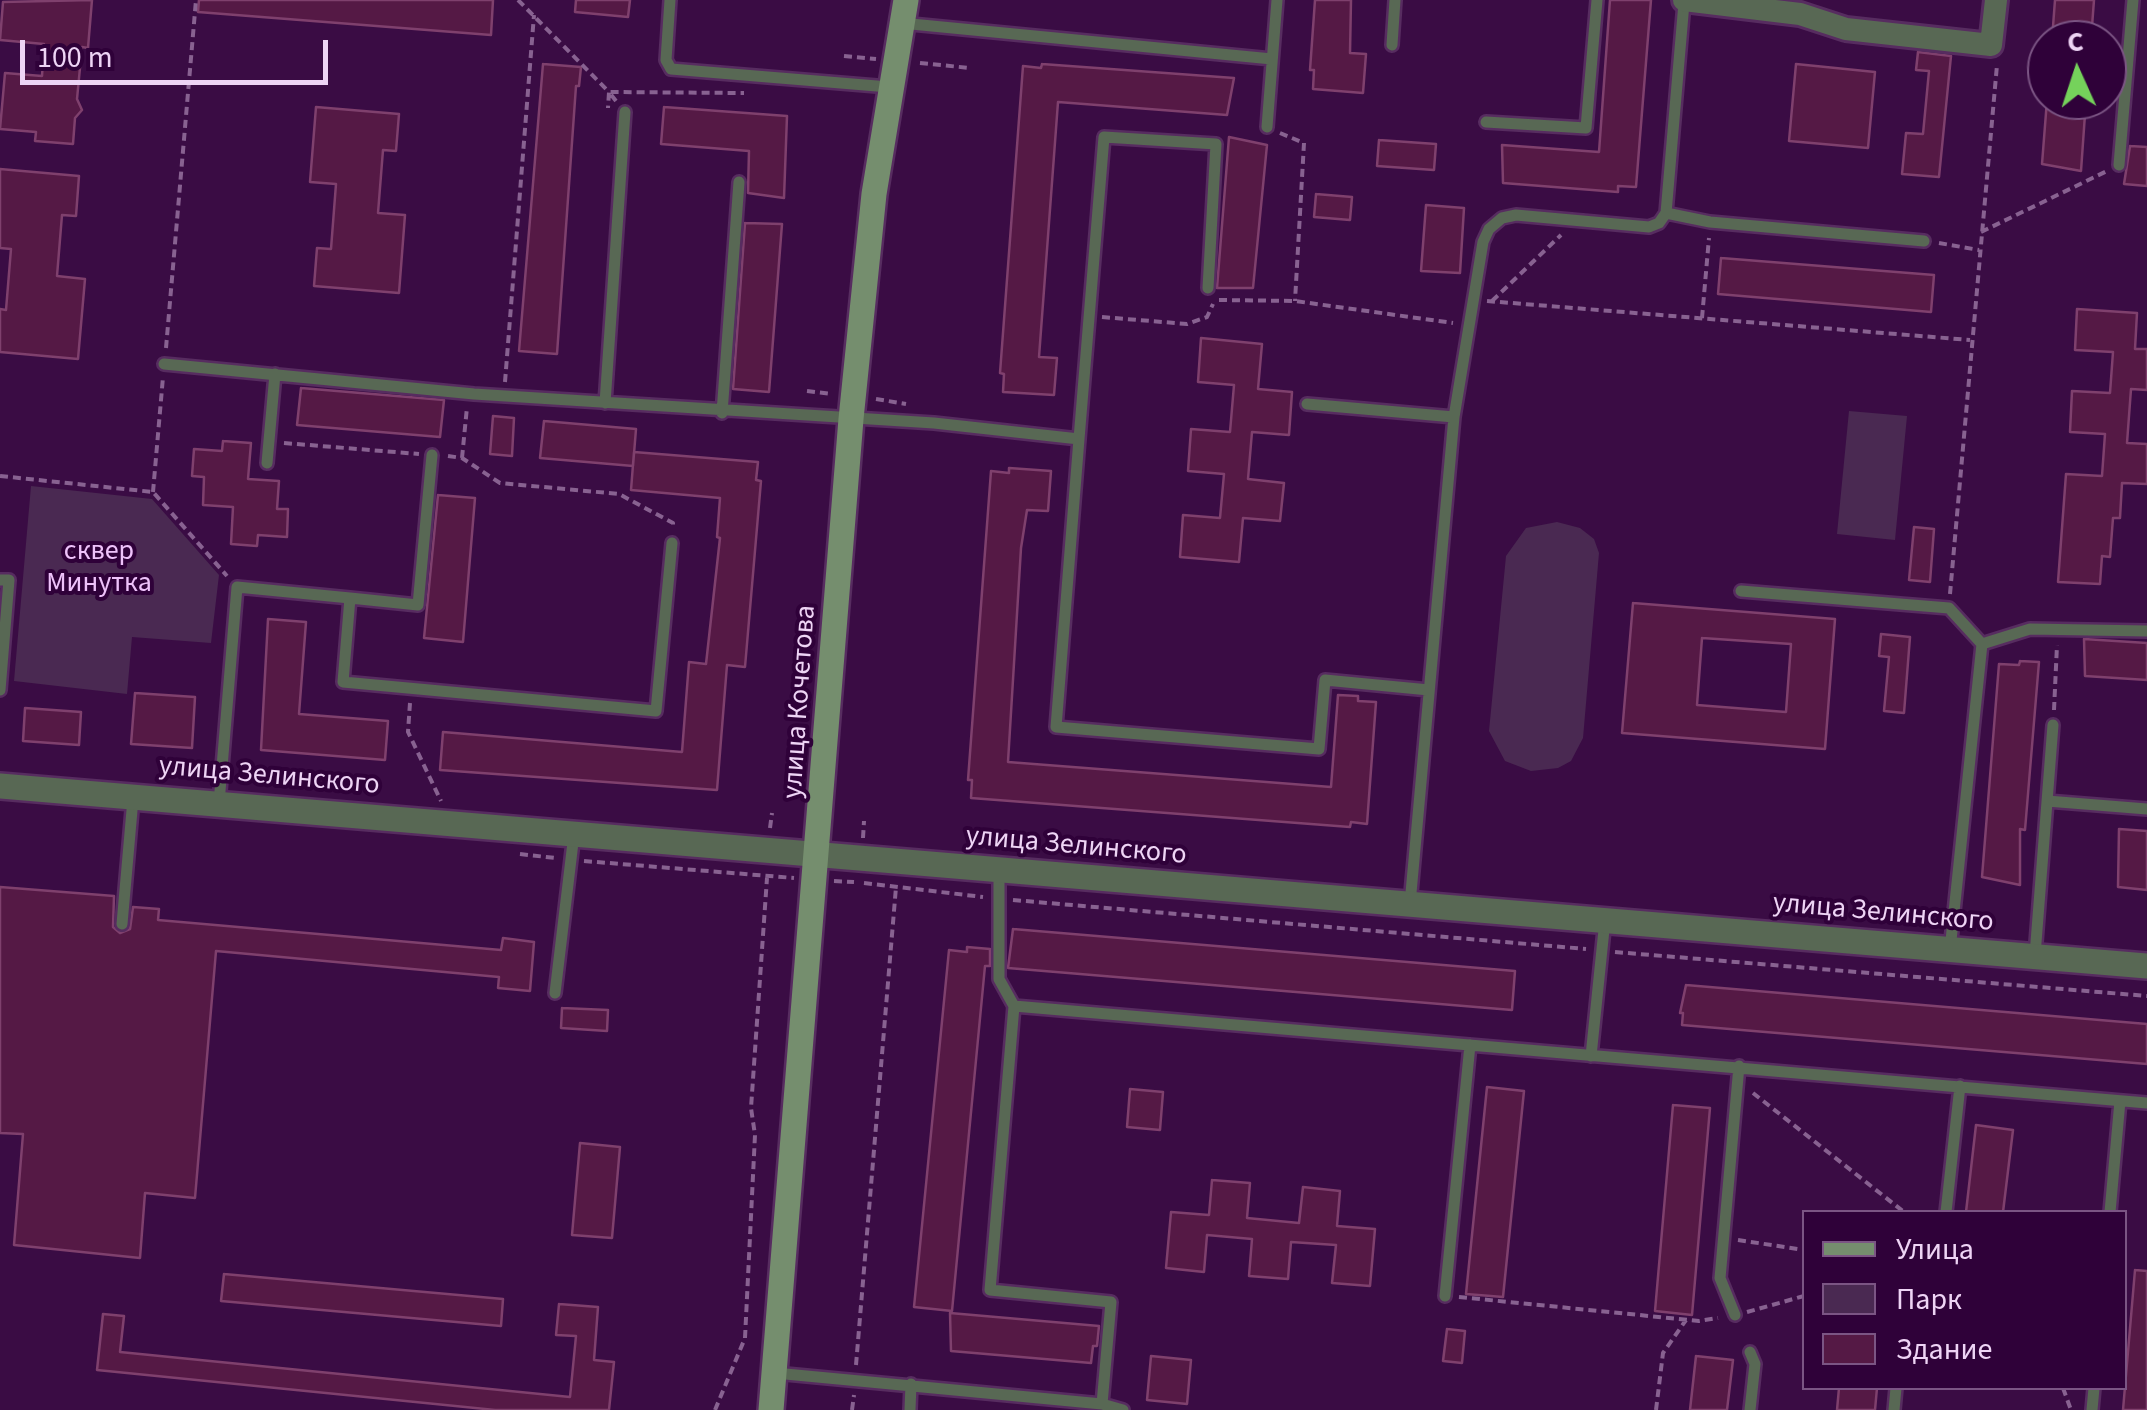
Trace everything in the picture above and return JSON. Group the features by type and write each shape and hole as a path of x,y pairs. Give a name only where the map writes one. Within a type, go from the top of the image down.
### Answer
{"main road":[{"name":"улица Кочетова","path":"771,1410 851,419 889,87 904,12"}],"street":[{"path":"1684,1 1800,14 1846,30 1991,45 1996,0"},
{"name":"улица Зелинского","path":"0,786 574,834 817,868 998,871 2147,966"}],"lane":[{"path":"670,0 666,60 670,69 889,87"},
{"path":"1266,128 1277,0"},
{"path":"1392,45 1395,0"},
{"path":"1486,122 1586,128 1597,0"},
{"path":"2120,165 2133,0"},
{"path":"1666,214 1684,1"},
{"path":"904,12 1272,59"},
{"path":"605,404 625,112"},
{"path":"1208,288 1216,144 1104,136 1056,727 1319,749 1325,680 1429,690"},
{"path":"722,413 739,182"},
{"path":"1410,904 1454,417 1471,301 1488,229 1502,218 1516,215 1649,227 1666,214 1710,222 1924,241"},
{"path":"164,364 468,393 722,413 934,423 1080,439"},
{"path":"267,463 276,374"},
{"path":"1307,404 1454,417"},
{"path":"219,803 237,587 418,604 432,455"},
{"path":"350,598 342,682 656,711 672,543"},
{"path":"0,580 9,580 0,690"},
{"path":"1741,591 1949,608 1982,644 1950,950"},
{"path":"1982,644 2030,629 2147,631"},
{"path":"2034,957 2053,725"},
{"path":"122,924 133,796"},
{"path":"2047,800 2147,809"},
{"path":"555,993 574,834"},
{"path":"998,871 1000,979 1014,1006 990,1290 1111,1302 1102,1404"},
{"path":"1591,1056 1604,920"},
{"path":"1014,1006 2147,1103"},
{"path":"1445,1296 1470,1045"},
{"path":"1736,1315 1720,1278 1739,1066"},
{"path":"1946,1210 1960,1086"},
{"path":"2110,1210 2120,1101"},
{"path":"1750,1352 1755,1364 1750,1410"},
{"path":"773,1373 1102,1404 1123,1410"},
{"path":"910,1384 910,1410"}],"path":[{"path":"154,492 196,0"},
{"path":"518,0 625,112"},
{"path":"504,388 534,15"},
{"path":"1949,608 1998,55 1991,45"},
{"path":"609,92 744,92"},
{"path":"608,111 609,92"},
{"path":"1266,128 1304,142 1295,301"},
{"path":"1981,232 2120,165"},
{"path":"1492,301 1576,220"},
{"path":"1702,318 1710,222"},
{"path":"1924,241 1979,250"},
{"path":"1090,316 1187,324 1207,317 1215,300 1295,301 1467,326"},
{"path":"1471,301 1970,340"},
{"path":"462,458 468,393"},
{"path":"269,442 462,458 500,483 619,494 674,522 672,543"},
{"path":"0,476 154,492 237,587"},
{"path":"2053,725 2058,628"},
{"path":"411,688 408,732 440,800"},
{"path":"714,1410 746,1338 753,1250 752,1090 772,813"},
{"path":"768,863 817,868 896,887 999,898 2147,996"},
{"path":"852,1410 896,887"},
{"path":"1738,1081 1901,1210"},
{"path":"1724,1237 1802,1250"},
{"path":"1445,1296 1686,1320 1736,1315 1802,1297"},
{"path":"1656,1410 1663,1354 1686,1320"}],"green space":[{"path":"1849,411 1907,416 1895,540 1837,534"},
{"name":"сквер Минутка","path":"31,486 152,499 219,575 211,643 132,637 127,694 14,681"},
{"path":"1557,522 1580,528 1594,539 1599,553 1583,738 1571,761 1558,768 1531,771 1505,761 1489,731 1506,556 1526,528"}],"building":[{"path":"92,0 88,48 82,47 77,99 82,110 75,118 73,144 35,141 36,132 0,129 5,73 42,76 44,44 0,40 3,2"},
{"path":"199,0 493,0 491,35 198,12"},
{"path":"576,0 630,0 628,17 575,12"},
{"path":"1315,0 1351,0 1350,53 1366,54 1363,93 1313,89 1314,70 1310,70"},
{"path":"1610,0 1651,0 1636,187 1618,186 1618,192 1503,183 1502,145 1599,152"},
{"path":"2055,0 2094,0 2092,20 2054,20"},
{"path":"1918,52 1951,56 1939,177 1902,174 1906,133 1923,134 1929,71 1916,70"},
{"path":"543,64 581,67 576,86 557,354 519,351"},
{"path":"1042,64 1234,78 1227,115 1058,102 1039,357 1057,358 1054,395 1003,392 1004,374 1000,373 1023,66 1041,68"},
{"path":"1796,64 1875,72 1868,148 1789,141"},
{"path":"316,107 399,114 396,151 383,150 378,213 405,215 399,293 314,286 317,248 331,249 336,184 310,182"},
{"path":"664,107 787,116 784,198 748,193 749,151 661,144"},
{"path":"2045,120 2085,120 2081,171 2042,164"},
{"path":"1229,137 1267,145 1253,288 1217,288"},
{"path":"1379,140 1436,144 1434,170 1377,166"},
{"path":"2130,146 2147,147 2147,186 2124,184"},
{"path":"0,169 79,176 76,216 62,215 57,276 85,279 78,359 0,352 0,309 6,310 11,249 0,248"},
{"path":"1316,194 1352,197 1350,220 1314,217"},
{"path":"1426,205 1464,208 1460,273 1421,271"},
{"path":"745,223 782,224 769,392 733,389"},
{"path":"1721,258 1934,275 1931,312 1718,294"},
{"path":"2077,309 2137,313 2135,349 2147,349 2147,390 2131,389 2127,443 2147,444 2147,484 2122,483 2120,518 2113,518 2110,557 2102,556 2100,584 2058,582 2066,474 2102,476 2105,434 2070,432 2072,391 2110,393 2113,352 2075,350"},
{"path":"1201,338 1262,344 1258,389 1292,392 1289,435 1252,432 1248,479 1284,483 1280,521 1243,518 1239,562 1180,557 1183,515 1220,518 1224,474 1188,471 1191,429 1230,432 1234,385 1198,382"},
{"path":"301,388 444,400 440,437 297,425"},
{"path":"493,416 514,418 512,456 490,454"},
{"path":"544,421 636,429 633,466 540,458"},
{"path":"223,441 251,443 248,479 279,481 277,509 288,509 287,537 258,535 257,546 231,544 233,507 203,505 204,477 192,476 194,449 222,451"},
{"path":"634,452 758,462 756,480 761,481 745,667 727,665 717,790 440,770 443,732 682,752 689,662 706,664 720,538 720,498 631,490"},
{"path":"1009,468 1051,471 1048,511 1027,510 1021,548 1008,762 1331,787 1338,695 1358,696 1358,701 1376,702 1367,824 1351,822 1350,827 971,798 972,780 968,780 991,471 1009,473"},
{"path":"438,495 475,498 463,642 424,638"},
{"path":"1914,527 1934,529 1930,582 1909,580"},
{"path":"1633,603 1835,619 1825,749 1622,733","holes":["1702,638 1791,644 1786,712 1697,705"]},
{"path":"268,619 306,622 299,714 388,721 385,760 261,750"},
{"path":"1881,634 1910,637 1904,713 1884,711 1889,657 1879,656"},
{"path":"2084,639 2147,643 2147,680 2085,676"},
{"path":"2020,661 2039,662 2025,830 2020,829 2020,885 1982,877 1999,664 2019,665"},
{"path":"135,693 195,697 192,748 131,744"},
{"path":"25,708 81,712 79,745 23,741"},
{"path":"2119,829 2147,831 2147,890 2118,887"},
{"path":"0,887 114,896 113,927 120,933 130,929 133,907 159,909 158,920 501,950 503,938 534,942 530,991 498,988 499,977 216,951 195,1198 145,1193 140,1258 14,1245 23,1134 0,1133"},
{"path":"1013,929 1515,971 1512,1010 1008,968"},
{"path":"967,947 990,949 990,966 985,966 952,1311 914,1307 949,950 967,952"},
{"path":"1686,985 2147,1024 2147,1064 1682,1025 1680,1013"},
{"path":"562,1008 608,1010 607,1031 561,1028"},
{"path":"1487,1087 1524,1091 1503,1297 1466,1294"},
{"path":"1130,1089 1163,1092 1160,1130 1127,1127"},
{"path":"1673,1105 1710,1108 1692,1315 1655,1311"},
{"path":"1976,1125 2013,1130 2003,1210 1966,1210"},
{"path":"580,1143 620,1147 612,1238 572,1235"},
{"path":"1212,1180 1250,1183 1247,1218 1299,1223 1303,1187 1340,1191 1337,1226 1375,1229 1370,1286 1332,1283 1336,1245 1291,1242 1288,1279 1249,1276 1252,1239 1207,1235 1204,1272 1166,1268 1171,1212 1209,1215"},
{"path":"2135,1270 2147,1271 2147,1410 2123,1410"},
{"path":"224,1274 503,1299 501,1326 221,1301"},
{"path":"559,1304 598,1307 594,1360 614,1362 609,1410 495,1410 97,1370 103,1314 124,1316 120,1352 570,1397 576,1336 556,1335"},
{"path":"950,1313 1099,1326 1097,1346 1093,1346 1091,1363 951,1351"},
{"path":"1447,1329 1465,1331 1462,1363 1443,1361"},
{"path":"1151,1356 1191,1360 1187,1404 1147,1400"},
{"path":"1696,1356 1733,1360 1727,1410 1690,1410"},
{"path":"1839,1390 1877,1390 1875,1410 1837,1410"}]}
